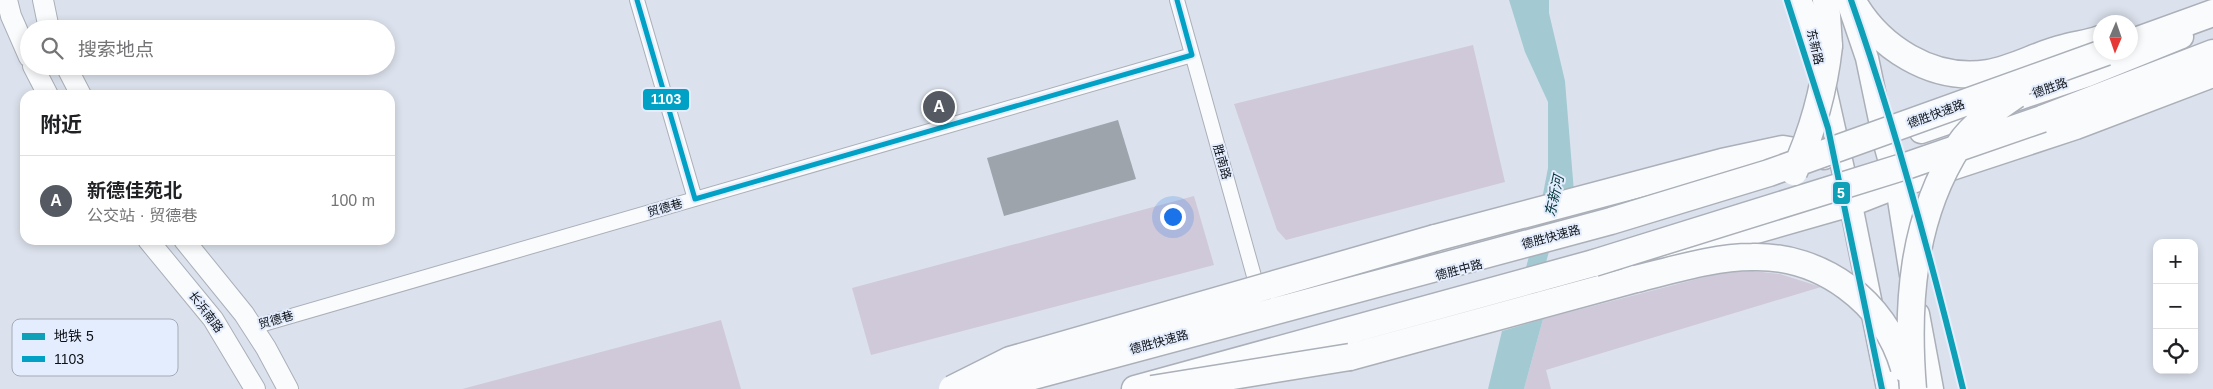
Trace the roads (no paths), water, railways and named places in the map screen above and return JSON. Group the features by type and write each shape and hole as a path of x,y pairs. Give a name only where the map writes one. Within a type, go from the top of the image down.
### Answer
{"highway":[{"path":"1636,279 1670,264 1728,230 1771,200 1794,172 1807,145 1826,77 1829,46 1826,0"},
{"path":"1852,0 1872,30 1891,46 1917,62 1948,72 1989,73 2064,48 2093,46"},
{"path":"2138,25 2203,0"},
{"path":"2138,41 2213,13"},
{"path":"1912,389 1910,307 1918,246 1925,217 1960,144 1990,113 2067,59 2093,47"},
{"name":"德胜快速路","path":"985,389 1610,221 1778,170 2093,47"},
{"path":"1135,389 1594,263 1768,210 1910,165 2033,122 2213,53"},
{"path":"952,389 1010,360 1435,238 1722,162 1783,149 1839,159"},
{"path":"1152,389 1350,357 1636,279 1722,260 1752,257 1776,258 1805,264 1836,278 1860,297 1881,318 1901,356 1912,389"}],"main road":[{"path":"7,0 11,16 20,36"},
{"path":"43,0 47,20"},
{"name":"东新路","path":"1800,0 1811,26 1839,159 1851,205 1888,389"},
{"path":"1847,0 1867,58 1885,144 1898,187 1902,222 1932,389"},
{"name":"德胜路","path":"1885,144 2088,75 2213,25"},
{"path":"38,75 46,90"},
{"path":"71,75 78,90"},
{"path":"1190,389 1851,205 1898,187 2076,128 2213,76"},
{"name":"德胜中路","path":"1030,389 1734,194 1885,144"},
{"name":"长浜南路","path":"152,245 213,319 255,389"},
{"path":"188,245 229,294 253,327 288,389"}],"street":[{"path":"637,0 695,199"},
{"name":"胜南路","path":"1177,0 1268,323"},
{"name":"贸德巷","path":"253,327 1192,55"}],"water":[{"path":"1509,0 1549,0 1549,13 1565,81 1574,192 1542,199 1548,168 1548,102 1525,52"},
{"path":"1543,319 1524,389 1488,389 1502,331"}],"waterway":[{"name":"东新河","path":"1530,287 1554,199"}],"metro line":[{"name":"5","path":"1787,0 1828,128 1882,389"},
{"name":"5","path":"1851,0 1883,96 1912,193 1963,389"}],"place":[{"name":"新德佳苑北","path":"939,107"}]}
